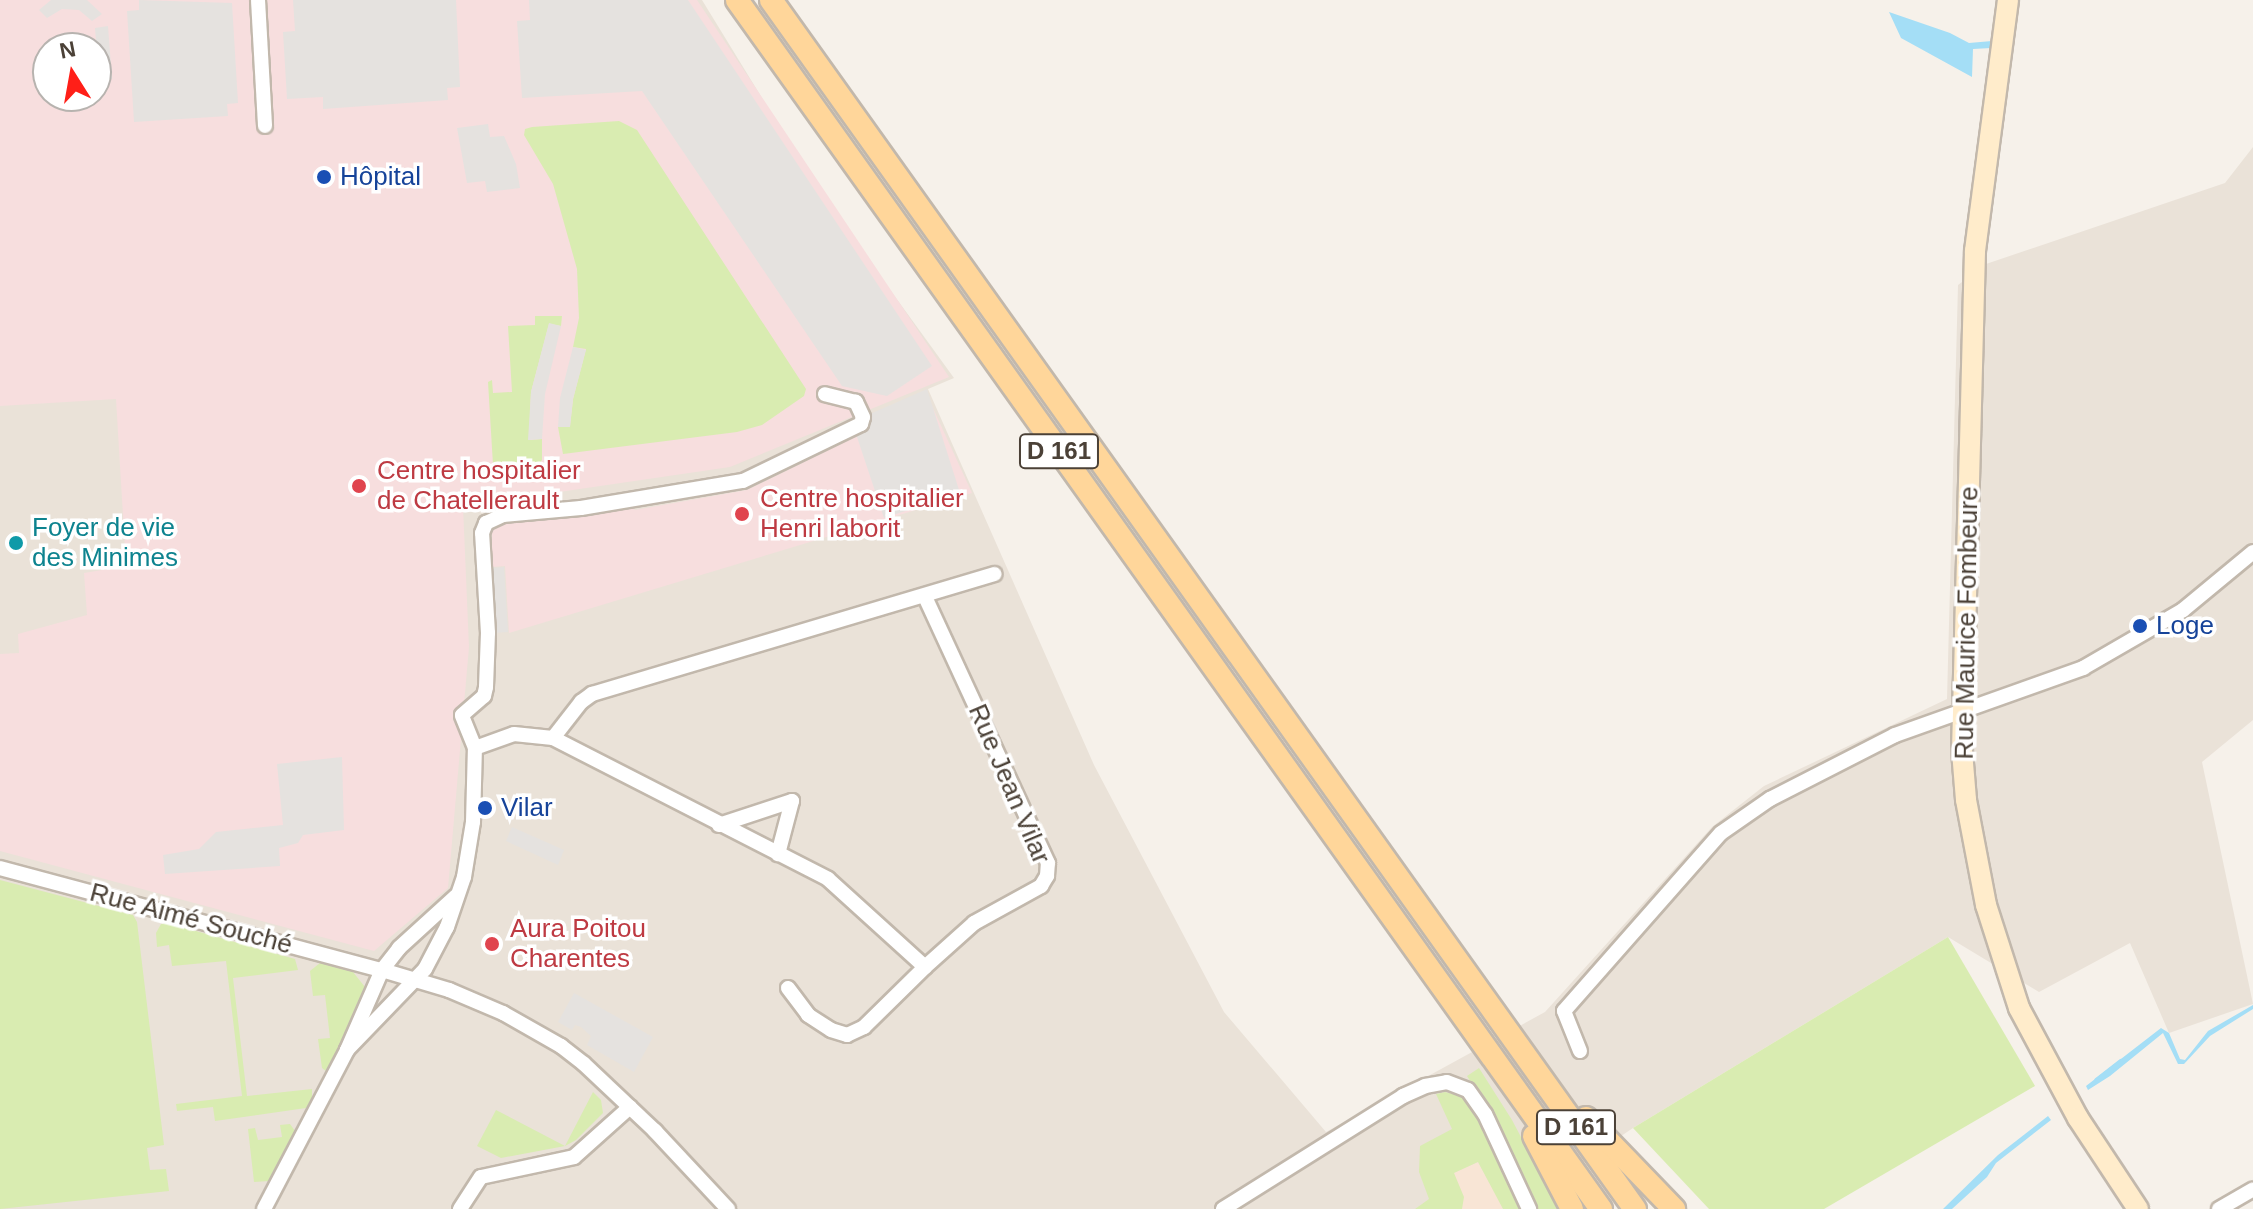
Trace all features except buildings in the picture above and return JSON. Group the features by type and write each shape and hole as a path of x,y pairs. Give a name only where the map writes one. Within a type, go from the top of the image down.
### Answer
{"main road":[{"name":"D 161","path":"737,0 1601,1209"},
{"name":"D 161","path":"771,0 1635,1209"},
{"path":"1518,1045 1552,1077 1609,1145 1674,1209"},
{"path":"1492,1054 1502,1089 1544,1152 1572,1209"}],"street":[{"path":"258,0 265,126"},
{"name":"Rue Maurice Fombeure","path":"2008,0 1975,251 1963,709 1966,800 1986,905 2010,982 2043,1058 2138,1209"},
{"path":"347,1050 425,969 447,927 458,894 473,822 475,748 462,715 484,696 486,687 488,633 482,533 486,523 495,516 581,508 736,483 861,424 863,417 856,402 825,394"},
{"path":"1580,1051 1564,1011 1721,833 1770,799 1881,742 1963,709 2083,668 2183,610 2253,552"},
{"path":"553,738 581,702 592,694 995,574"},
{"name":"Rue Jean Vilar","path":"788,988 808,1015 831,1030 847,1035 864,1027 974,923 1041,886 1047,876 1048,863 925,597"},
{"path":"475,748 514,734 553,738 838,887 925,967"},
{"path":"719,825 792,801 778,854"},
{"name":"Rue Aimé Souché","path":"0,868 382,970 480,1002 539,1033 584,1064 728,1209"},
{"path":"267,1207 347,1050 382,970 399,948 458,894"},
{"path":"1223,1209 1403,1096 1425,1086 1447,1082 1468,1090 1485,1114 1529,1209"},
{"path":"460,1209 481,1177 574,1157 630,1107"},
{"path":"2219,1209 2253,1189"}],"shaded area":[{"path":"0,0 702,0 822,196 954,378 928,389 1094,765 1224,1012 1326,1132 1545,1012 1712,827 1764,786 1947,699 1958,285 1986,264 2225,183 2253,147 2253,720 2202,762 2253,1004 2169,1033 2130,943 2039,992 1948,937 1633,1128 1533,1195 1538,1209 0,1209"},
{"name":"Centre hospitalier de Chatellerault","path":"0,0 697,0 949,377 730,467 463,506 469,647 448,888 374,951 0,851 0,654 19,653 18,634 87,615 84,573 126,566 116,399 0,406"},
{"path":"51,0 87,0 102,14 92,21 79,10 62,9 47,18 39,10"},
{"path":"139,0 232,3 238,103 227,104 228,116 134,122 127,11 139,10"},
{"path":"293,0 456,0 460,87 447,88 448,100 323,109 323,97 287,99 283,32 295,31"},
{"path":"529,0 688,0 932,366 887,396 842,386 642,91 522,98 517,21 530,20"},
{"path":"108,26 108,32 95,32 95,28"},
{"path":"488,124 490,137 504,136 516,164 520,188 487,192 485,181 467,183 457,128"},
{"path":"549,323 561,326 545,394 542,439 528,440 531,392"},
{"path":"573,347 586,350 573,399 570,427 558,427 560,398"},
{"path":"927,389 960,493 884,518 852,422"},
{"name":"Centre hospitalier Henri laborit","path":"926,393 972,493 509,633 505,566 492,567 492,525 631,506 635,510 747,490 853,438"},
{"path":"504,567 508,632 495,633 491,568"},
{"path":"342,757 344,830 303,835 298,843 279,848 280,866 165,874 163,855 199,849 216,832 283,825 277,764"},
{"path":"512,827 564,850 558,865 506,841"},
{"path":"574,993 653,1037 634,1072 587,1045 591,1036 581,1027 575,1025 572,1030 558,1022"},
{"path":"1478,1162 1504,1209 1462,1209 1453,1173"}],"green space":[{"path":"619,121 637,130 806,389 804,396 762,425 737,432 563,454 558,427 570,426 573,399 586,349 573,347 579,318 577,269 553,184 524,135 525,129"},
{"path":"535,316 562,316 561,326 549,324 531,392 529,440 542,439 542,460 535,469 501,473 493,465 488,382 492,380 493,393 512,392 508,326 535,325"},
{"path":"0,880 133,915 137,922 164,1145 147,1148 150,1170 166,1169 169,1191 0,1209"},
{"path":"168,923 295,959 298,970 233,978 247,1096 312,1089 312,1099 306,1108 215,1121 213,1107 177,1111 176,1104 242,1096 226,961 172,966 169,945 157,947 156,933 161,924"},
{"path":"1948,937 2035,1086 1824,1209 1709,1209 1633,1128"},
{"path":"320,963 353,972 365,987 364,999 326,1071 322,1068 318,1039 330,1038 325,995 313,996 310,971"},
{"path":"1479,1068 1512,1120 1559,1209 1537,1209 1503,1133 1467,1076"},
{"path":"593,1092 601,1100 603,1113 576,1140 565,1146"},
{"path":"1445,1092 1462,1096 1470,1103 1490,1138 1521,1209 1503,1209 1478,1162 1454,1173 1464,1197 1462,1209 1415,1209 1429,1199 1419,1172 1420,1146 1452,1129 1436,1094"},
{"path":"496,1110 565,1146 501,1158 477,1146"},
{"path":"290,1124 295,1131 269,1181 254,1182 248,1129 255,1128 258,1140 282,1137 280,1125"}],"water":[{"path":"1889,12 1950,33 1969,43 1992,41 1991,48 1973,49 1972,77 1901,38"},
{"path":"2253,1005 2253,1009 2210,1036 2184,1064 2178,1064 2163,1033 2110,1076 2088,1090 2086,1086 2161,1028 2169,1033 2180,1059 2185,1060 2208,1031"},
{"path":"2048,1116 2051,1120 1996,1163 1987,1177 1952,1209 1943,1209 1998,1155"}],"waterway":[{"path":"2096,1080 2120,1061"}],"place":[{"name":"Hôpital","path":"324,177"},
{"name":"Centre hospitalier de Chatellerault","path":"359,486"},
{"name":"Centre hospitalier Henri laborit","path":"742,514"},
{"name":"Foyer de vie des Minimes","path":"16,543"},
{"name":"Loge","path":"2140,626"},
{"name":"Vilar","path":"485,808"},
{"name":"Aura Poitou Charentes","path":"492,944"}]}
